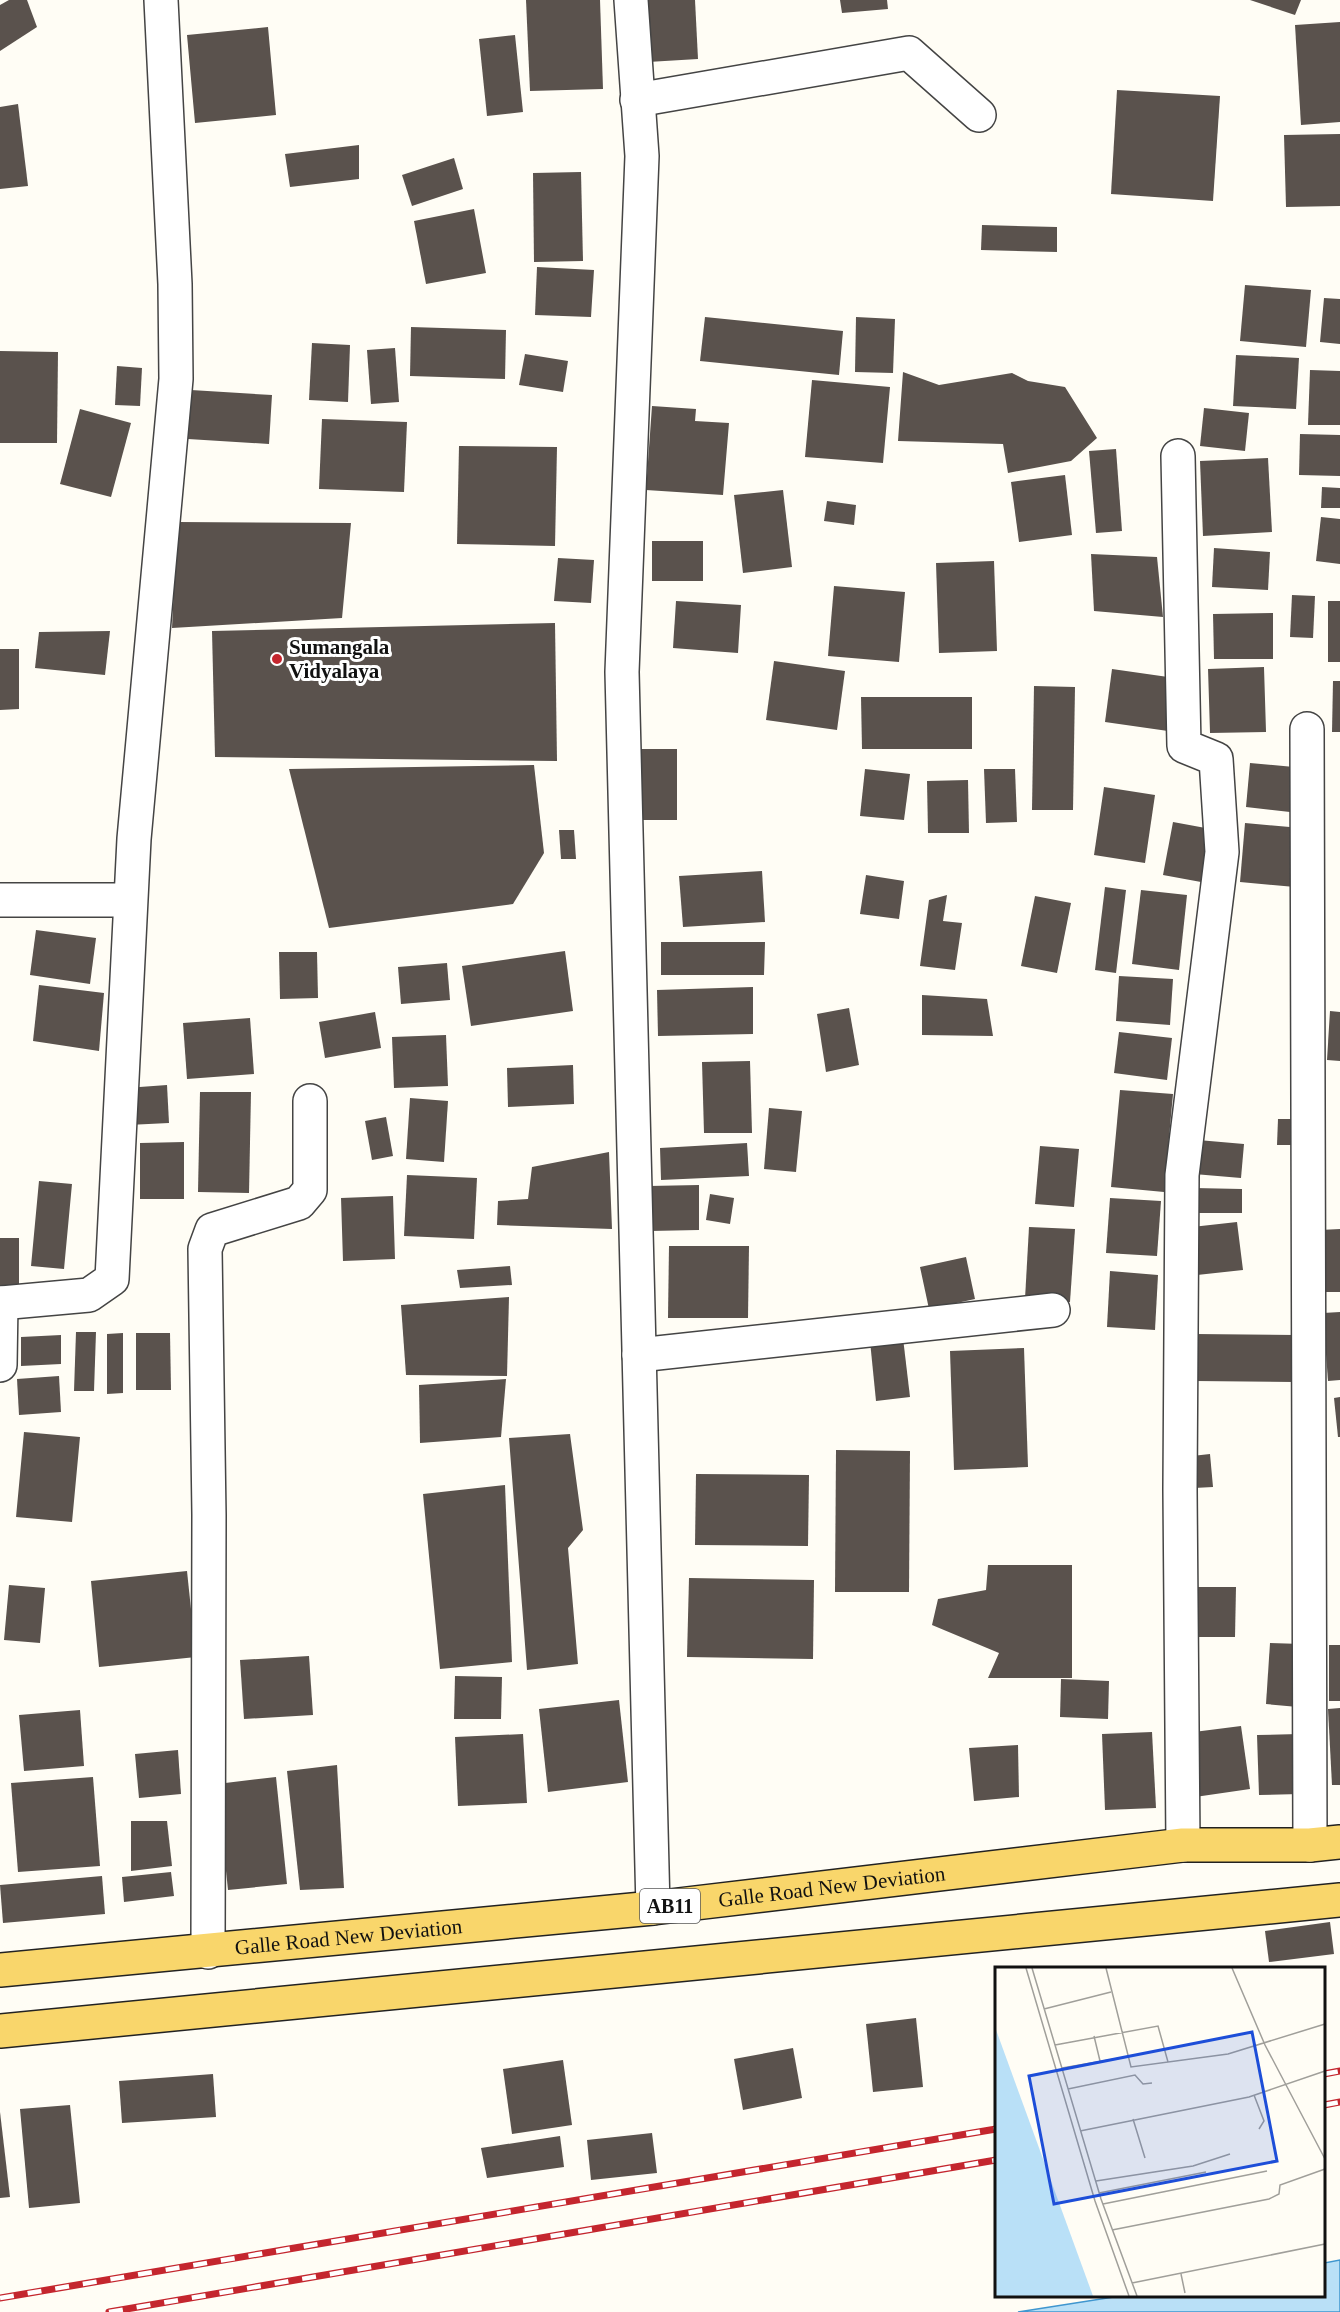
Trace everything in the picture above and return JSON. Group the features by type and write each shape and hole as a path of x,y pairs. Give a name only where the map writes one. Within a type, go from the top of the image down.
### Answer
{"main road":[{"name":"Galle Road New Deviation","path":"0,1970 653,1908 1183,1845 1325,1843"},
{"path":"0,2031 1340,1900"}],"street":[{"path":"0,1365 0,1303 89,1295 112,1279 134,839 176,379 175,284 161,0"},
{"path":"631,0 642,156 622,672 653,1908"},
{"path":"637,100 909,53 979,115"},
{"path":"1178,456 1184,746 1216,759 1222,852 1182,1174 1180,1490 1183,1845"},
{"path":"1307,729 1325,1843"},
{"path":"0,900 130,900"},
{"path":"208,1952 209,1515 205,1249 212,1230 299,1203 310,1190 310,1101"},
{"path":"639,1355 1053,1310"}],"water":[{"path":"1340,2260 1340,2312 1018,2312 1114,2297 1325,2297 1325,2263"}],"building":[{"path":"9,0 27,0 37,27 0,51 0,5"},
{"path":"526,0 600,0 603,89 530,91"},
{"path":"644,0 695,0 698,59 648,62"},
{"path":"840,0 887,0 888,9 842,13"},
{"path":"1250,0 1301,0 1295,15"},
{"path":"1340,22 1340,122 1301,125 1295,25"},
{"path":"268,27 276,115 195,123 187,35"},
{"path":"515,35 523,112 487,116 479,39"},
{"path":"1117,90 1220,96 1213,201 1111,194"},
{"path":"18,104 28,186 0,189 0,107"},
{"path":"1340,134 1340,206 1286,207 1284,135"},
{"path":"359,145 359,179 290,187 285,154"},
{"path":"454,158 463,189 412,206 402,175"},
{"path":"581,172 583,261 534,262 533,173"},
{"path":"474,209 486,273 426,284 414,221"},
{"path":"982,225 1057,227 1057,252 981,250"},
{"path":"537,267 594,270 591,317 535,315"},
{"path":"1245,285 1311,290 1306,347 1240,341"},
{"path":"1324,298 1340,299 1340,344 1320,342"},
{"path":"705,317 843,331 839,375 700,361"},
{"path":"856,317 895,319 893,373 855,372"},
{"path":"411,327 506,330 505,379 410,376"},
{"path":"312,343 350,345 348,402 309,400"},
{"path":"395,348 399,402 371,404 367,350"},
{"path":"0,351 58,352 57,443 0,443"},
{"path":"525,354 568,361 563,392 519,385"},
{"path":"1236,355 1299,358 1296,409 1233,406"},
{"path":"117,366 142,368 140,406 115,405"},
{"path":"1310,370 1340,371 1340,425 1308,425"},
{"path":"903,372 939,385 1012,373 1028,381 1065,387 1097,438 1071,461 1008,473 1003,444 898,441"},
{"path":"812,380 890,387 883,463 805,457"},
{"path":"191,390 272,395 269,444 188,439"},
{"path":"652,406 696,409 695,421 729,423 723,495 646,490"},
{"path":"1204,408 1249,413 1245,451 1200,446"},
{"path":"80,409 131,423 111,497 60,484"},
{"path":"322,419 407,422 404,492 319,489"},
{"path":"1300,434 1340,435 1340,476 1299,475"},
{"path":"459,446 557,447 555,546 457,544"},
{"path":"1116,449 1122,531 1096,533 1089,451"},
{"path":"1268,458 1272,532 1203,536 1200,461"},
{"path":"1065,475 1072,535 1019,542 1011,482"},
{"path":"1322,487 1340,488 1340,508 1321,508"},
{"path":"783,490 792,567 743,573 734,495"},
{"path":"827,501 856,505 854,525 824,521"},
{"path":"1321,517 1340,519 1340,564 1316,561"},
{"path":"177,522 351,523 342,618 172,628"},
{"path":"652,541 703,541 703,581 652,581"},
{"path":"1214,548 1270,552 1268,590 1212,587"},
{"path":"1091,554 1157,557 1163,617 1094,611"},
{"path":"558,558 594,560 591,603 554,601"},
{"path":"994,561 997,651 939,653 936,563"},
{"path":"834,586 905,592 899,662 828,656"},
{"path":"1292,595 1315,596 1313,638 1290,637"},
{"path":"676,601 741,605 738,653 673,648"},
{"path":"1328,601 1340,601 1340,662 1328,662"},
{"path":"1273,613 1273,659 1214,659 1213,614"},
{"path":"555,623 557,761 215,757 212,631"},
{"path":"110,631 105,675 35,668 39,632"},
{"path":"0,649 19,649 19,709 0,710"},
{"path":"774,661 845,671 837,730 766,720"},
{"path":"1264,667 1266,732 1210,733 1208,669"},
{"path":"1112,669 1175,678 1168,731 1105,722"},
{"path":"1333,681 1340,681 1340,732 1332,732"},
{"path":"1034,686 1075,687 1073,810 1032,810"},
{"path":"861,697 972,697 972,749 862,749"},
{"path":"636,749 677,749 677,820 635,820"},
{"path":"1250,763 1294,767 1290,812 1246,807"},
{"path":"534,765 544,853 513,904 329,928 289,769"},
{"path":"865,769 910,774 904,820 860,816"},
{"path":"984,769 1015,769 1017,822 986,823"},
{"path":"968,780 969,833 928,833 927,781"},
{"path":"1104,787 1155,795 1145,863 1094,855"},
{"path":"1173,822 1211,829 1201,882 1163,875"},
{"path":"1245,823 1301,828 1295,887 1240,882"},
{"path":"559,830 574,830 576,859 561,859"},
{"path":"762,871 765,922 683,927 679,876"},
{"path":"866,875 904,881 899,919 860,914"},
{"path":"1105,887 1126,890 1116,973 1095,970"},
{"path":"1141,890 1187,895 1179,970 1132,964"},
{"path":"947,895 943,921 962,923 955,970 920,966 929,900"},
{"path":"1035,896 1071,903 1057,973 1021,966"},
{"path":"36,930 96,938 90,984 30,975"},
{"path":"661,942 765,942 764,975 661,975"},
{"path":"565,951 573,1011 471,1026 462,966"},
{"path":"279,952 317,952 318,998 280,999"},
{"path":"447,963 450,1000 401,1004 398,967"},
{"path":"1119,976 1173,979 1170,1025 1116,1021"},
{"path":"39,985 104,993 99,1051 33,1041"},
{"path":"753,987 753,1034 658,1036 657,990"},
{"path":"922,995 987,999 993,1036 922,1035"},
{"path":"849,1008 859,1065 826,1072 817,1014"},
{"path":"1330,1011 1340,1012 1340,1061 1327,1060"},
{"path":"375,1012 381,1048 325,1058 319,1022"},
{"path":"250,1018 254,1074 187,1079 183,1023"},
{"path":"1119,1032 1172,1038 1167,1080 1114,1073"},
{"path":"446,1035 448,1086 394,1088 392,1037"},
{"path":"750,1061 752,1133 704,1133 702,1062"},
{"path":"573,1065 574,1104 508,1107 507,1068"},
{"path":"167,1085 169,1123 128,1125 126,1088"},
{"path":"1120,1090 1173,1094 1164,1192 1111,1187"},
{"path":"200,1092 251,1092 249,1193 198,1192"},
{"path":"410,1098 448,1101 444,1162 406,1159"},
{"path":"769,1108 802,1111 796,1172 764,1169"},
{"path":"386,1117 393,1156 372,1160 365,1121"},
{"path":"1278,1119 1294,1119 1294,1145 1277,1145"},
{"path":"1198,1140 1244,1144 1241,1178 1194,1174"},
{"path":"184,1142 184,1199 140,1199 140,1143"},
{"path":"747,1143 749,1176 661,1180 660,1148"},
{"path":"1040,1146 1079,1149 1074,1207 1035,1204"},
{"path":"609,1152 612,1229 497,1225 498,1201 528,1199 532,1167"},
{"path":"407,1175 477,1178 474,1239 404,1236"},
{"path":"39,1181 72,1184 64,1269 31,1266"},
{"path":"699,1185 699,1230 650,1231 649,1186"},
{"path":"1194,1188 1242,1189 1242,1213 1194,1213"},
{"path":"710,1194 734,1198 730,1224 706,1220"},
{"path":"393,1196 395,1259 343,1261 341,1198"},
{"path":"1110,1198 1161,1201 1157,1256 1106,1253"},
{"path":"1237,1222 1243,1270 1197,1275 1192,1227"},
{"path":"1029,1227 1075,1229 1070,1302 1025,1299"},
{"path":"1340,1229 1340,1292 1322,1292 1320,1230"},
{"path":"0,1238 19,1238 19,1294 0,1294"},
{"path":"669,1246 749,1246 748,1318 668,1318"},
{"path":"966,1257 975,1299 929,1309 920,1267"},
{"path":"510,1266 512,1285 460,1288 457,1270"},
{"path":"1110,1271 1158,1275 1155,1330 1107,1327"},
{"path":"509,1297 507,1376 406,1375 401,1305"},
{"path":"1340,1312 1340,1380 1328,1381 1323,1313"},
{"path":"76,1332 96,1332 94,1391 74,1391"},
{"path":"123,1333 123,1393 107,1394 107,1334"},
{"path":"136,1333 170,1333 171,1390 136,1390"},
{"path":"1195,1334 1295,1335 1294,1382 1195,1381"},
{"path":"61,1335 61,1364 21,1366 21,1337"},
{"path":"903,1338 910,1397 876,1401 870,1341"},
{"path":"1024,1348 1028,1467 954,1470 950,1351"},
{"path":"59,1376 61,1412 19,1415 17,1379"},
{"path":"506,1379 501,1437 420,1443 419,1385"},
{"path":"1340,1397 1340,1437 1338,1437 1334,1398"},
{"path":"24,1432 80,1437 72,1522 16,1517"},
{"path":"570,1434 583,1530 568,1548 578,1664 527,1670 509,1438"},
{"path":"836,1450 910,1451 909,1592 835,1592"},
{"path":"1210,1454 1213,1487 1194,1488 1192,1456"},
{"path":"696,1474 809,1475 808,1546 695,1545"},
{"path":"505,1485 512,1662 440,1669 423,1494"},
{"path":"988,1565 1072,1565 1072,1678 988,1678 999,1653 932,1625 938,1599 986,1590"},
{"path":"187,1571 196,1657 99,1667 91,1581"},
{"path":"689,1578 814,1580 813,1659 687,1657"},
{"path":"9,1585 45,1588 40,1643 4,1640"},
{"path":"1196,1587 1236,1587 1235,1637 1195,1637"},
{"path":"1270,1643 1302,1644 1298,1707 1266,1704"},
{"path":"1329,1645 1340,1645 1340,1701 1329,1701"},
{"path":"309,1656 313,1715 244,1719 240,1660"},
{"path":"455,1676 502,1677 501,1719 454,1719"},
{"path":"1061,1679 1109,1681 1108,1719 1060,1717"},
{"path":"619,1700 628,1782 548,1792 539,1709"},
{"path":"1340,1708 1340,1785 1332,1785 1328,1709"},
{"path":"80,1710 84,1766 24,1771 19,1715"},
{"path":"1241,1726 1250,1789 1195,1797 1186,1733"},
{"path":"1152,1732 1156,1808 1105,1810 1102,1734"},
{"path":"523,1734 527,1803 458,1806 455,1737"},
{"path":"1299,1734 1300,1794 1259,1795 1257,1735"},
{"path":"1018,1745 1019,1797 974,1801 969,1748"},
{"path":"178,1750 181,1794 139,1798 135,1754"},
{"path":"337,1765 344,1888 300,1890 287,1771"},
{"path":"93,1777 100,1866 18,1872 11,1783"},
{"path":"276,1777 287,1884 228,1890 217,1784"},
{"path":"131,1821 167,1821 172,1866 131,1871"},
{"path":"171,1872 174,1896 124,1902 122,1877"},
{"path":"102,1876 105,1914 3,1923 0,1885"},
{"path":"1330,1922 1334,1954 1269,1962 1265,1931"},
{"path":"916,2018 923,2087 873,2092 866,2024"},
{"path":"793,2048 802,2098 743,2110 734,2059"},
{"path":"563,2060 572,2125 512,2134 503,2069"},
{"path":"213,2074 216,2117 122,2123 119,2081"},
{"path":"70,2105 80,2203 29,2208 20,2109"},
{"path":"0,2112 10,2197 0,2198"},
{"path":"652,2133 657,2173 591,2180 587,2140"},
{"path":"560,2136 564,2167 487,2178 481,2148"}],"railway":[{"path":"1325,2074 1340,2071"},
{"path":"1325,2105 1340,2102"},
{"path":"0,2298 995,2129"},
{"path":"109,2312 995,2160"}],"place":[{"name":"Sumangala Vidyalaya","path":"277,659"}]}
